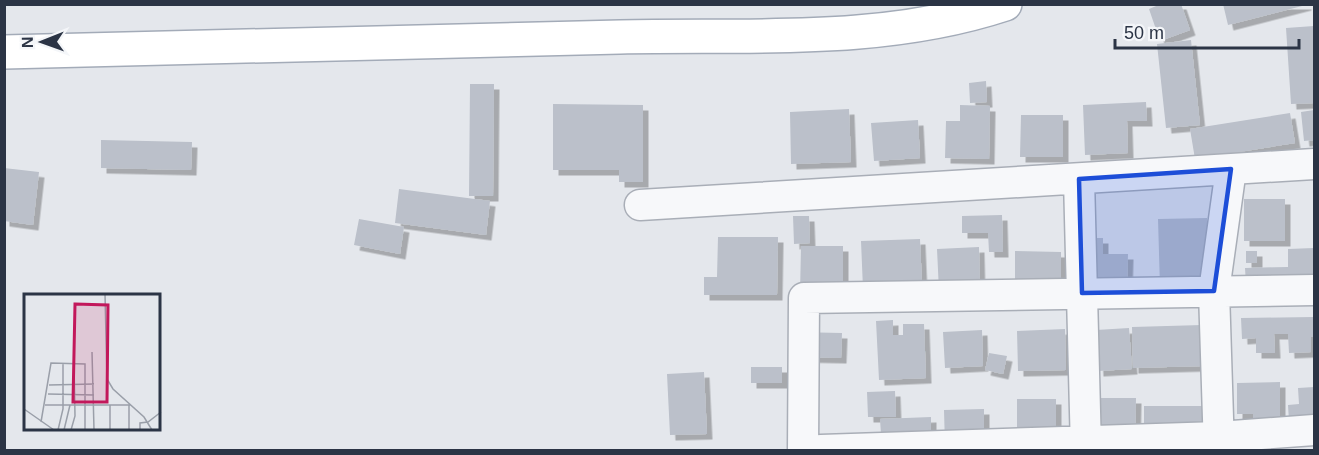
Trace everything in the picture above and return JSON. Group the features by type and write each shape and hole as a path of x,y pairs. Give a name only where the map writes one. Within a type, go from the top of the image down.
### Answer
{"main road":[{"path":"4,52 829,34 968,17 1005,4"}],"street":[{"path":"640,205 1314,164"},
{"path":"1219,444 1214,291 1231,169"},
{"path":"1079,179 1085,446"},
{"path":"803,450 804,298 1314,290"},
{"path":"821,450 1219,444 1314,430"}],"highlighted area":[{"path":"1231,169 1214,291 1082,293 1079,179"}],"building":[{"path":"1161,4 1181,4 1190,30 1160,41 1149,9"},
{"path":"1223,4 1306,4 1306,5 1228,25"},
{"path":"1314,26 1314,103 1291,104 1286,28"},
{"path":"1191,40 1200,125 1166,128 1157,44"},
{"path":"986,81 987,102 970,103 969,83"},
{"path":"470,84 494,84 493,196 469,196"},
{"path":"1146,102 1147,121 1127,121 1128,153 1085,155 1083,105"},
{"path":"553,104 643,105 643,182 619,182 619,170 553,170"},
{"path":"960,105 990,106 989,159 945,158 946,121 960,121"},
{"path":"849,109 851,162 791,164 790,112"},
{"path":"1314,110 1314,140 1304,141 1301,112"},
{"path":"1290,113 1295,143 1195,159 1190,129"},
{"path":"1021,115 1063,115 1063,157 1020,157"},
{"path":"918,120 920,158 874,161 871,123"},
{"path":"101,140 192,142 191,170 101,168"},
{"path":"4,168 39,172 33,225 4,221"},
{"path":"399,189 490,201 486,235 395,223"},
{"path":"1244,199 1285,199 1285,241 1244,241"},
{"path":"1002,215 1003,252 989,252 988,233 962,233 962,216"},
{"path":"793,216 809,216 810,243 794,244"},
{"path":"1207,218 1208,287 1160,288 1158,219"},
{"path":"359,219 404,227 400,254 354,245"},
{"path":"718,237 778,237 777,295 704,295 704,277 717,277"},
{"path":"1090,238 1103,238 1103,254 1128,254 1127,289 1089,289"},
{"path":"920,239 922,286 863,289 861,241"},
{"path":"801,246 843,246 843,294 800,294"},
{"path":"979,247 980,289 939,291 937,249"},
{"path":"1314,248 1314,282 1246,284 1245,268 1288,267 1288,249"},
{"path":"1015,251 1061,252 1061,286 1015,286"},
{"path":"1246,251 1257,251 1257,263 1246,263"},
{"path":"1314,317 1311,352 1289,353 1288,334 1274,334 1275,353 1256,353 1256,338 1242,339 1241,318"},
{"path":"893,320 893,335 903,335 903,324 924,324 926,378 879,380 876,321"},
{"path":"1202,325 1203,366 1133,368 1132,327"},
{"path":"1129,328 1132,369 1098,371 1096,330"},
{"path":"1065,329 1066,370 1018,371 1017,331"},
{"path":"982,330 983,366 945,368 943,332"},
{"path":"796,332 842,333 841,358 795,357"},
{"path":"989,353 1007,356 1003,374 985,370"},
{"path":"751,367 782,367 782,383 751,383"},
{"path":"704,372 707,434 670,435 667,374"},
{"path":"1280,382 1280,426 1253,426 1253,414 1237,414 1237,383"},
{"path":"1314,387 1314,420 1289,421 1288,405 1299,404 1298,388"},
{"path":"895,391 896,417 868,417 867,392"},
{"path":"1099,398 1136,398 1135,443 1099,443"},
{"path":"1017,399 1056,399 1056,445 1017,445"},
{"path":"1144,406 1208,406 1207,442 1144,442"},
{"path":"984,409 984,446 945,446 944,410"},
{"path":"931,417 931,447 882,449 880,419"}]}
